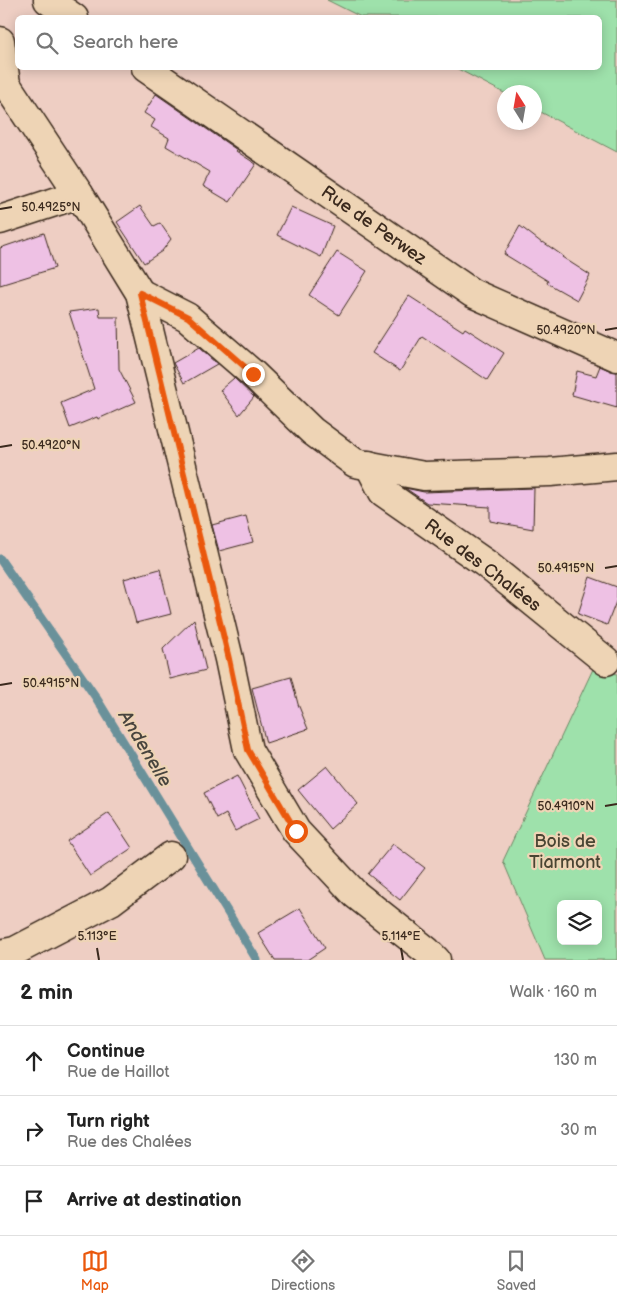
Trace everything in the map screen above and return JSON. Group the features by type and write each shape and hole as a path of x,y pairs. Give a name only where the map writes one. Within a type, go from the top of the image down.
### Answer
{"street":[{"path":"48,0 70,15"},
{"path":"0,41 6,84 80,194 140,293 224,640 248,750 296,831 355,894 436,960"},
{"name":"Rue de Perwez","path":"149,70 472,293 617,357"},
{"path":"0,220 80,194"},
{"path":"140,293 188,317 253,374 312,431 355,463 424,476 550,472 617,466"},
{"name":"Rue des Chalées","path":"369,465 383,492 485,563 606,661"},
{"path":"0,954 15,950 111,901 171,856"}],"green space":[{"path":"327,0 617,0 617,152 542,113 542,85 497,85 497,89 460,70 602,70 602,15 357,15"},
{"name":"Bois de Tiarmont","path":"593,669 617,674 617,960 545,960 503,861"}],"building":[{"path":"156,94 256,164 230,202 203,186 210,172 166,146 169,138 151,127 155,120 144,113"},
{"path":"140,206 154,226 160,223 171,239 162,251 144,263 117,222"},
{"path":"291,207 333,226 321,257 277,235"},
{"path":"520,226 590,275 577,300 547,283 548,281 504,254"},
{"path":"44,233 55,268 0,285 0,248"},
{"path":"337,252 367,271 339,315 309,295"},
{"path":"409,296 463,331 465,328 504,353 487,380 422,336 400,371 372,353"},
{"path":"99,308 100,317 118,317 119,369 136,402 98,419 97,417 70,428 61,403 94,389 69,312"},
{"path":"199,348 217,364 184,383 173,363"},
{"path":"600,366 617,372 617,408 572,395 577,371 596,376"},
{"path":"234,378 254,397 239,415 220,390"},
{"path":"405,488 424,492 534,488 533,529 490,521 490,507 427,503"},
{"path":"246,516 253,542 219,551 212,525"},
{"path":"160,569 171,614 136,623 124,579"},
{"path":"590,577 617,587 617,599 607,625 578,614"},
{"path":"194,619 206,670 170,679 163,649"},
{"path":"291,677 298,704 308,729 266,743 252,688"},
{"path":"327,766 358,804 330,829 298,790"},
{"path":"237,776 259,819 235,831 226,814 217,819 204,793"},
{"path":"109,813 132,848 90,876 67,841"},
{"path":"393,844 425,868 400,900 368,874"},
{"path":"300,908 325,948 307,960 275,960 258,933"}],"waterway":[{"name":"Andenelle","path":"0,559 95,696 257,960"}],"route":[{"path":"253,374 188,317 140,293 229,659 248,750 296,831"}]}
